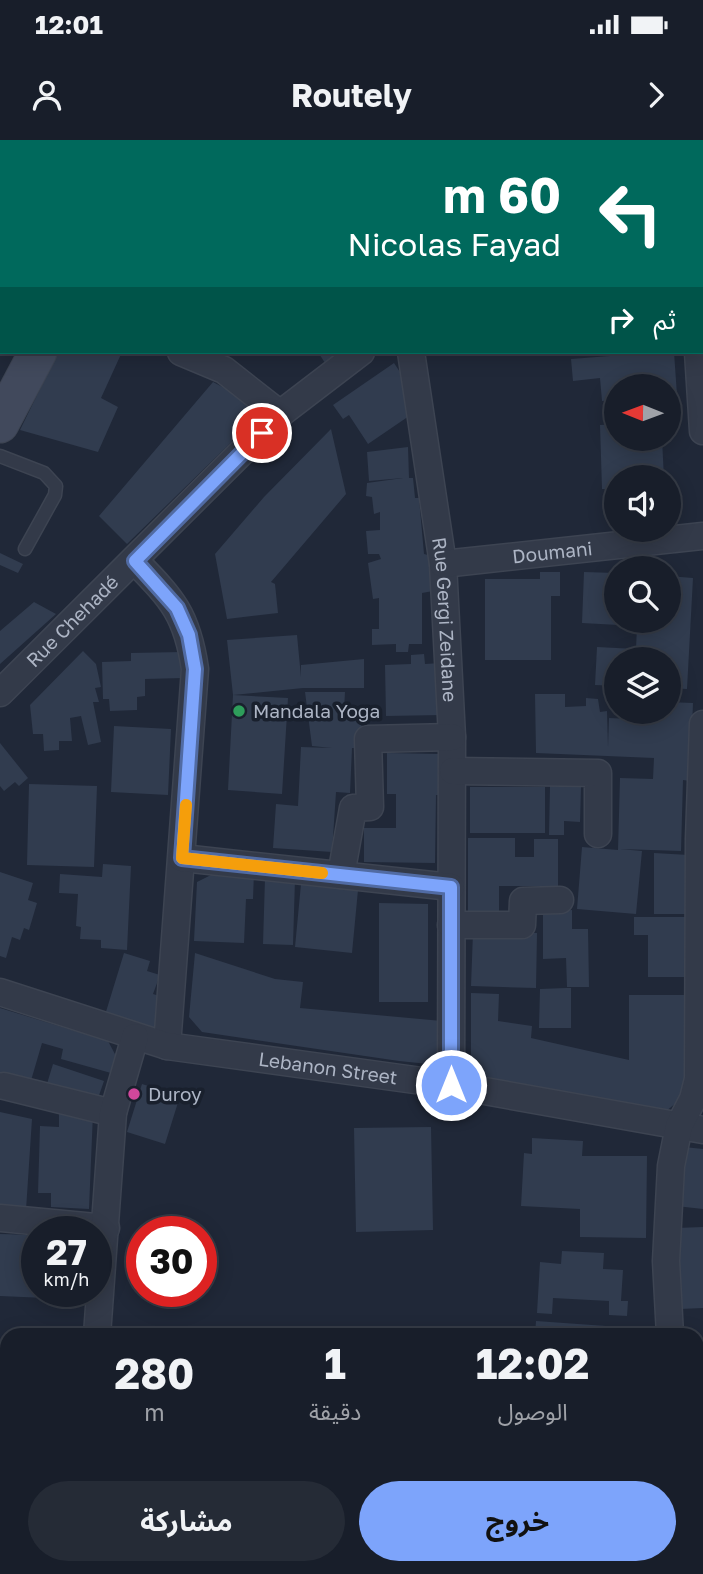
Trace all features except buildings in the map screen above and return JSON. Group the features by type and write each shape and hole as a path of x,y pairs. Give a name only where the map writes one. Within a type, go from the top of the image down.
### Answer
{"street":[{"path":"0,424 37,354"},
{"path":"192,354 232,361 280,414"},
{"name":"Rue Chehadé","path":"0,693 280,414 359,354"},
{"name":"Rue Gergi Zeidane","path":"411,354 443,564 453,771 451,1085"},
{"path":"698,354 703,431"},
{"name":"Doumani","path":"443,564 703,536"},
{"path":"135,561 177,608 189,635 195,669 167,1046"},
{"path":"670,1328 666,1261 668,1191 691,1128 693,1099 698,1079 702,914 699,839 703,724"},
{"path":"341,875 352,808 370,807 368,739 452,737"},
{"path":"453,771 598,773 598,834"},
{"path":"182,858 451,887"},
{"path":"451,925 522,925 523,901 560,900"},
{"name":"Lebanon Street","path":"0,992 167,1046 451,1085 691,1128"},
{"path":"107,1216 113,1113 135,1037"},
{"path":"4,1086 113,1113"},
{"path":"0,1218 21,1220"},
{"path":"98,1328 99,1307"}],"lane":[{"path":"0,457 44,473 56,486 55,495 25,549"}],"slow traffic":[{"path":"186,805 182,858 322,873"}],"place":[{"name":"Mandala Yoga","path":"239,711"},
{"name":"Duroy","path":"134,1094"}],"route":[{"path":"262,433 135,561 170,597 184,620 192,649 195,669 182,858 451,887 451,1085"}]}
